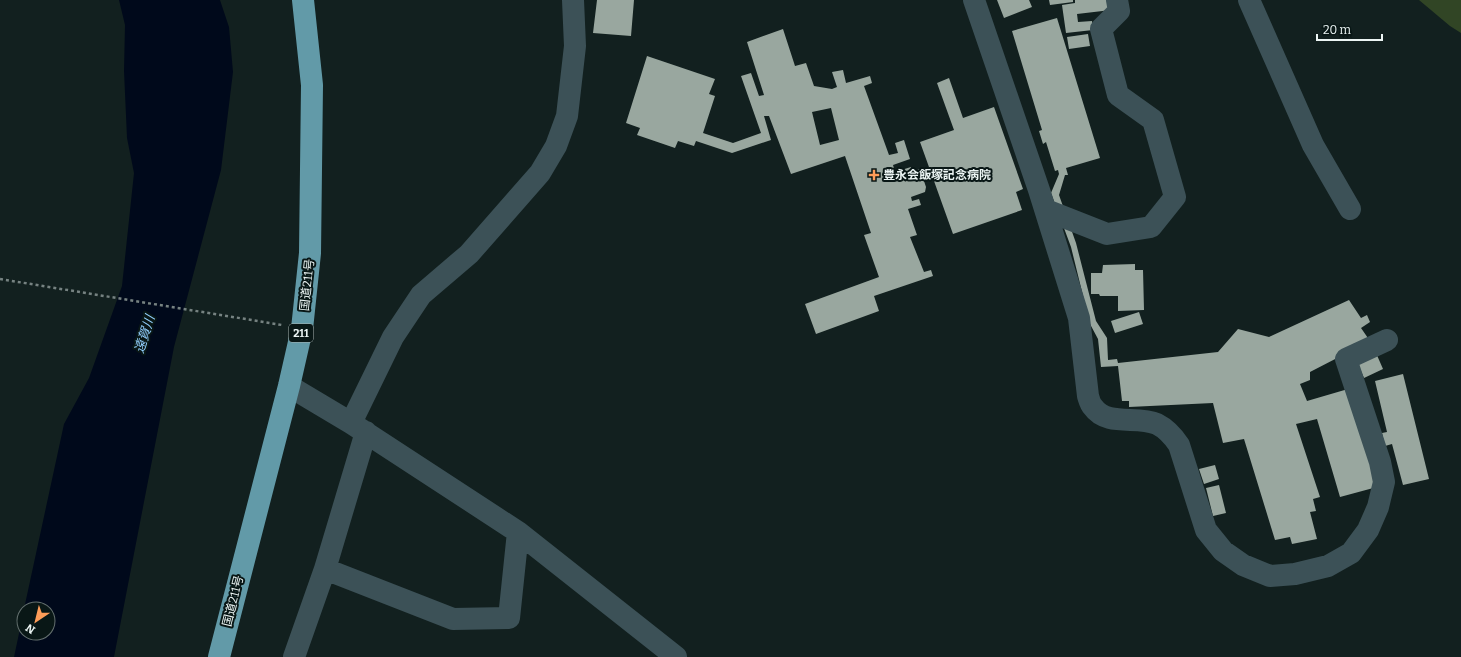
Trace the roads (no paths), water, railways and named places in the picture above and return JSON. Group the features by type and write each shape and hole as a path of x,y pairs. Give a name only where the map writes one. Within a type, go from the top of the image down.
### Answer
{"highway":[{"name":"国道211号","path":"219,657 289,386 302,329 310,252 312,85 303,0"}],"street":[{"path":"294,657 325,568 358,427 393,337 421,295 474,249 540,173 556,146 567,116 575,46 573,0"},
{"path":"974,0 1046,210 1079,318 1088,396 1093,407 1101,415 1114,419 1156,424 1171,434 1179,445 1206,530 1223,551 1243,565 1270,576 1295,574 1328,566 1351,553 1368,530 1378,507 1384,482 1380,462 1346,359 1387,340"},
{"path":"1046,210 1107,234 1151,227 1174,197 1153,120 1118,95 1101,29 1119,11 1117,0"},
{"path":"1249,0 1313,145 1350,209"},
{"path":"289,386 358,427 518,532 676,657"},
{"path":"325,568 453,619 509,618 518,532"}],"water":[{"name":"遠賀川","path":"119,0 220,0 229,27 233,72 221,170 174,347 114,657 14,657 17,641 56,641 56,601 26,601 64,424 89,378 122,286 134,173 127,138 124,71 125,25"}],"place":[{"name":"豊永会飯塚記念病院","path":"874,175"}]}
